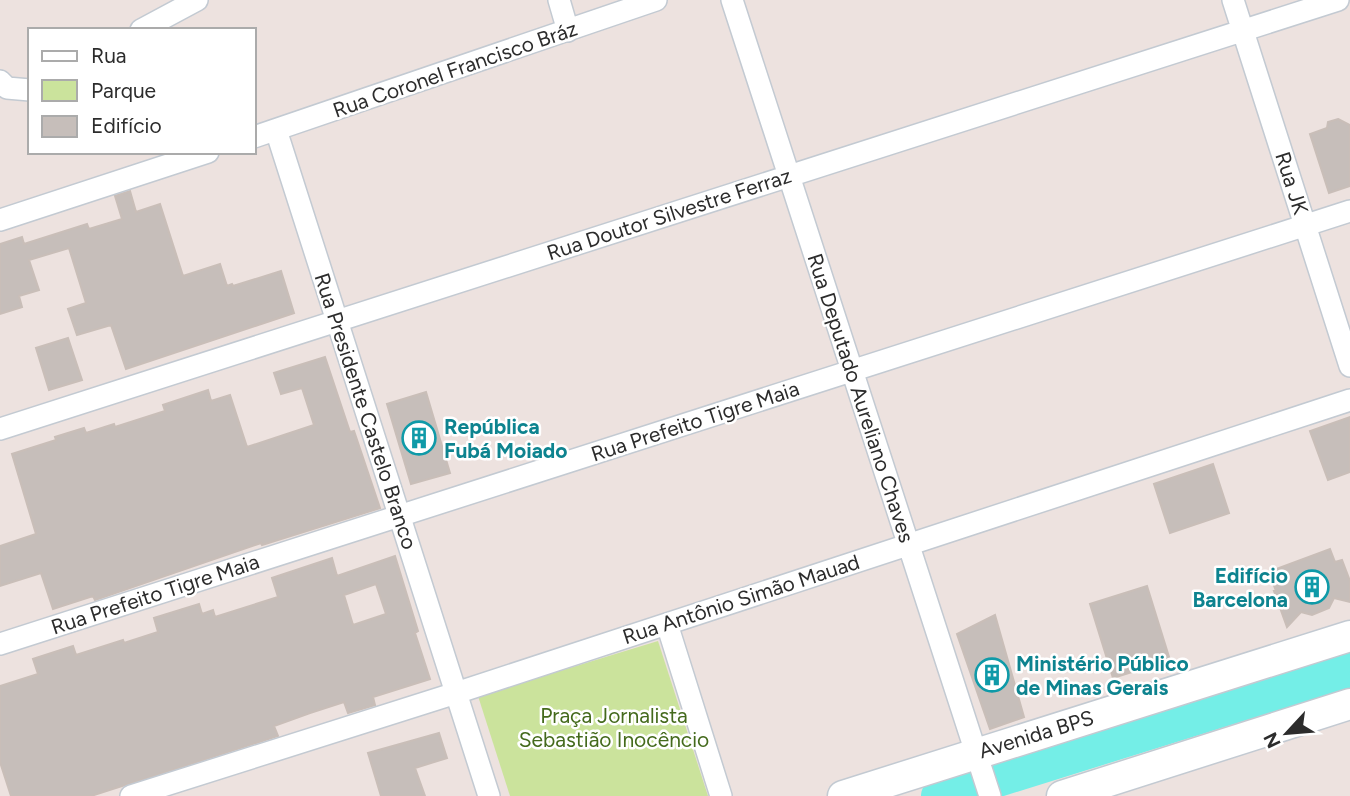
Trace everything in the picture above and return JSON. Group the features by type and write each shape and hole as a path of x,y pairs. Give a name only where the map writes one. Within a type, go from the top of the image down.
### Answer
{"main road":[{"name":"Avenida BPS","path":"843,796 978,759 1350,636"},
{"path":"1062,796 1350,704"}],"street":[{"path":"145,28 197,0"},
{"path":"559,0 568,31"},
{"name":"Rua Coronel Francisco Bráz","path":"256,136 568,31 613,7 656,0"},
{"name":"Rua Deputado Aureliano Chaves","path":"732,0 990,796"},
{"name":"Rua JK","path":"1233,0 1350,366"},
{"name":"Rua Doutor Silvestre Ferraz","path":"0,429 1338,0"},
{"path":"0,81 7,88 28,90"},
{"name":"Rua Presidente Castelo Branco","path":"276,130 456,693"},
{"path":"0,220 202,154"},
{"name":"Rua Prefeito Tigre Maia","path":"0,644 1350,211"},
{"name":"Rua Antônio Simão Mauad","path":"131,796 456,693 1350,400"},
{"path":"667,624 722,796"},
{"path":"456,693 489,796"}],"green space":[{"name":"Praça Jornalista Sebastião Inocêncio","path":"658,641 708,796 510,796 478,696"}],"building":[{"path":"1338,119 1350,125 1350,186 1329,193 1310,134 1327,128 1328,122"},
{"path":"130,191 136,212 160,204 183,276 220,264 227,286 233,286 281,271 294,313 126,369 111,325 77,335 68,309 86,303 69,248 29,260 39,290 19,296 22,307 0,314 0,244 22,237 24,244 87,224 89,229 122,219 115,196"},
{"path":"68,338 82,380 49,390 36,348"},
{"path":"325,357 350,432 354,431 380,508 262,545 261,543 95,600 93,596 53,609 41,573 0,586 0,546 36,534 12,454 84,428 86,433 114,424 115,427 165,411 163,405 208,390 211,401 230,395 247,447 314,425 302,388 281,394 274,373"},
{"name":"República Fubá Moiado","path":"426,392 450,473 411,484 387,404"},
{"path":"1350,417 1350,472 1328,480 1310,431"},
{"path":"1213,464 1229,513 1170,533 1154,484"},
{"name":"Edifício Barcelona","path":"1330,549 1335,562 1342,560 1350,581 1350,602 1334,598 1329,608 1312,615 1301,612 1287,627 1274,591 1273,583 1280,581 1276,569"},
{"path":"395,556 430,679 373,697 375,705 348,713 344,702 310,713 274,726 278,736 91,796 11,796 0,762 0,686 38,674 33,659 73,646 76,655 158,632 154,618 199,604 202,614 213,610 215,617 278,597 272,578 332,558 337,576","holes":["376,584 386,614 353,625 344,595"]},
{"path":"1147,586 1170,660 1113,678 1090,604"},
{"name":"Ministério Público de Minas Gerais","path":"995,615 1024,717 990,729 957,634"},
{"path":"439,733 447,758 415,768 425,796 381,796 368,753"}],"waterway":[{"path":"940,796 1350,668"}],"place":[{"name":"República Fubá Moiado","path":"419,438"},
{"name":"Edifício Barcelona","path":"1312,587"},
{"name":"Ministério Público de Minas Gerais","path":"992,675"}]}
